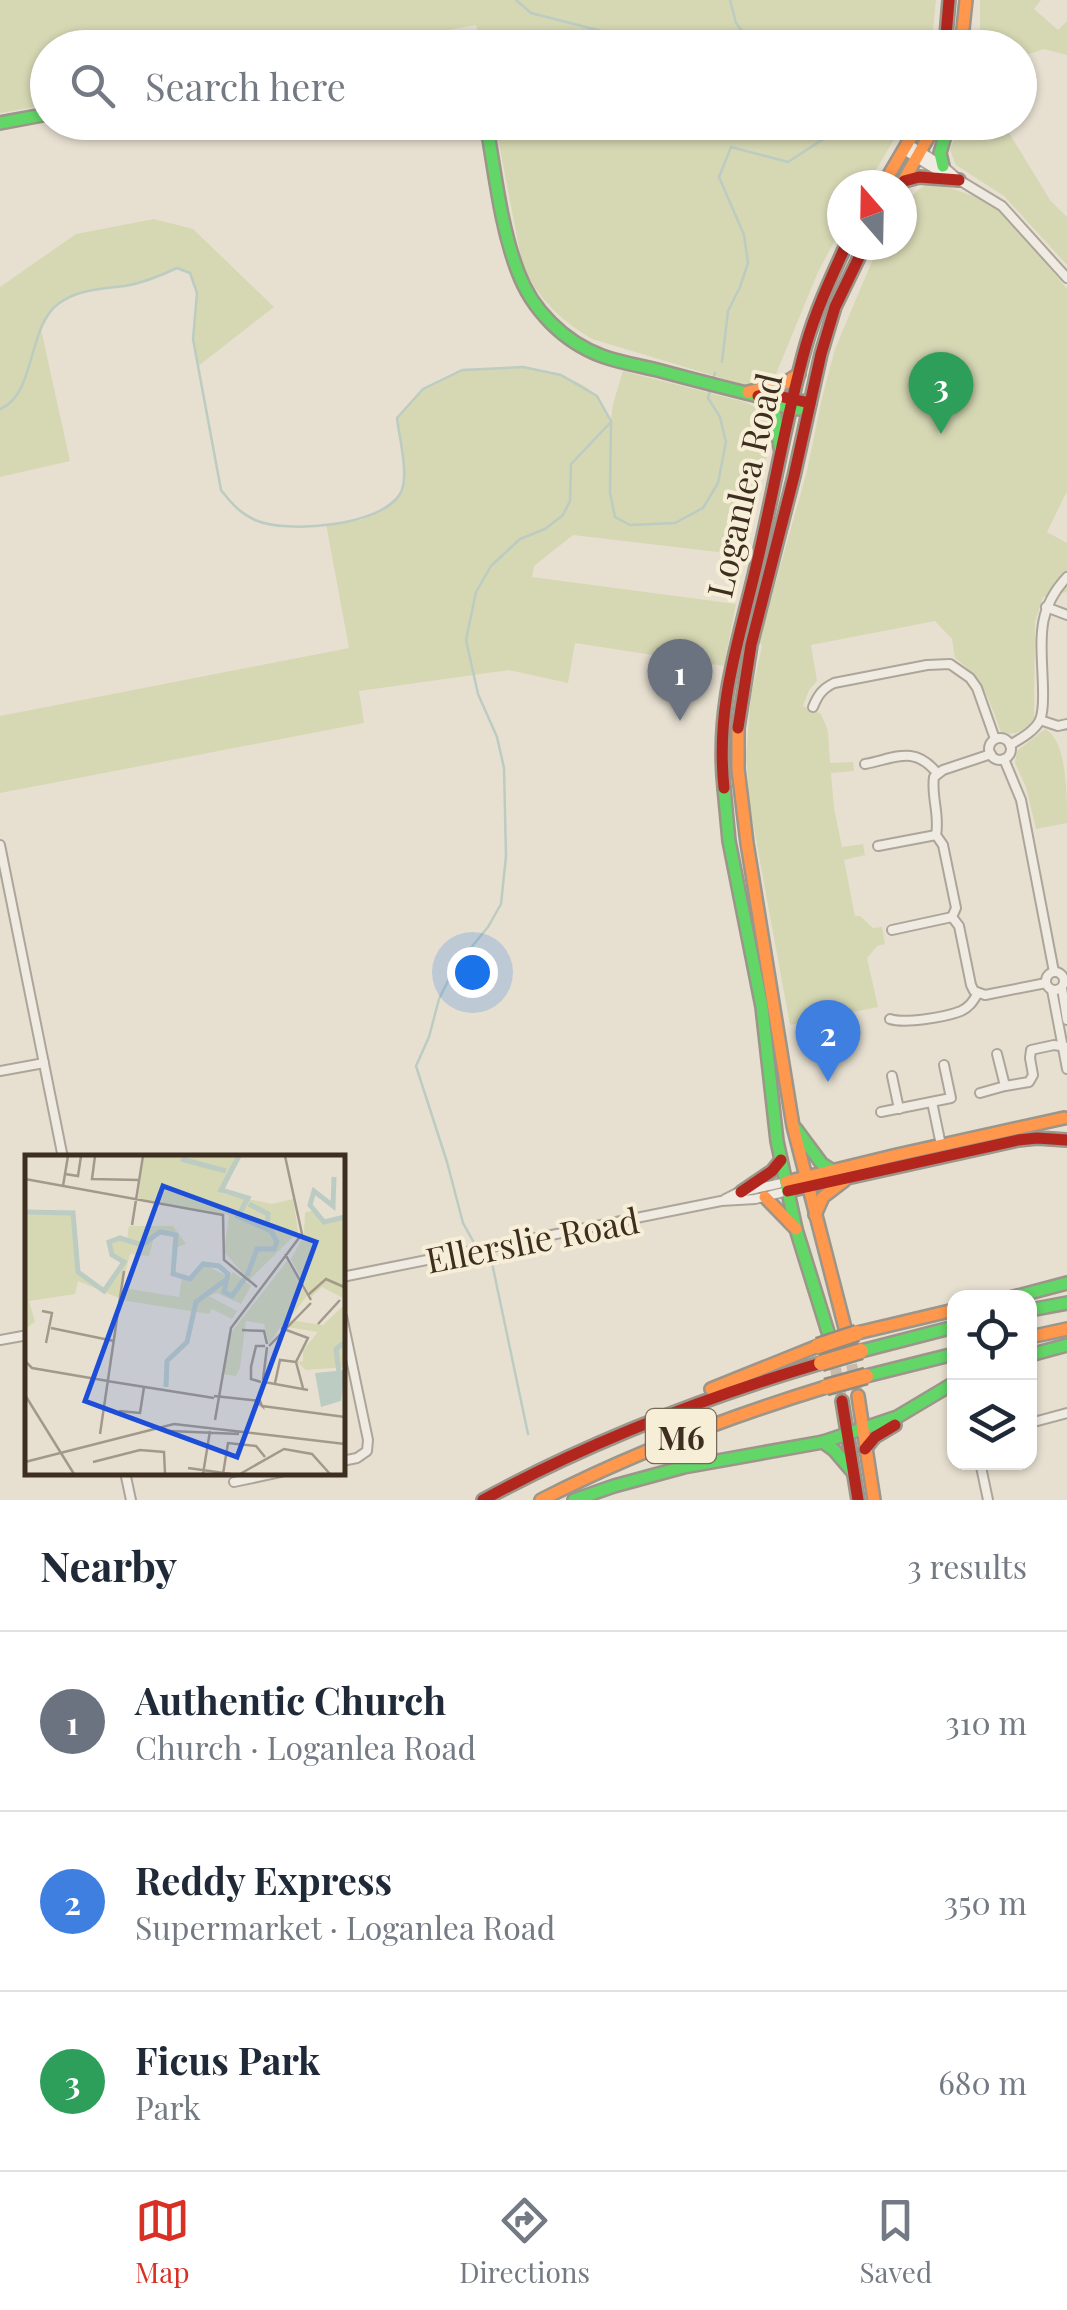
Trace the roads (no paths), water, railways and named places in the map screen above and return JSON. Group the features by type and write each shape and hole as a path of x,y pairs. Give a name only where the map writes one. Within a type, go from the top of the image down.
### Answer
{"main road":[{"path":"946,30 949,0"},
{"path":"963,30 966,0"},
{"path":"0,123 30,117"},
{"path":"489,140 512,256 530,300 544,318 601,356 745,393 773,404 802,405"},
{"path":"906,170 915,140"},
{"path":"896,170 921,140"},
{"path":"917,177 951,174 940,153 944,140"},
{"name":"Loganlea Road","path":"839,260 818,308 799,374 802,405 751,645 738,719 738,769 793,1126 815,1215 851,1330"},
{"name":"Loganlea Road","path":"828,1332 796,1229 772,1114 762,1007 727,827 720,761 728,676 780,463 828,329 858,260"},
{"path":"745,393 785,384 799,374"},
{"path":"745,393 769,394 802,405"},
{"path":"773,404 780,463"},
{"path":"815,1215 823,1197 841,1175 940,1145 1034,1126 1066,1115"},
{"path":"787,1186 1018,1140 1067,1139 1063,1130 1066,1115"},
{"path":"793,1126 822,1164 841,1175"},
{"path":"741,1192 772,1172 781,1160"},
{"path":"765,1196 796,1229"},
{"path":"1037,1291 1067,1283"},
{"path":"1037,1309 1067,1303"},
{"path":"672,1412 698,1394 851,1330 947,1311"},
{"name":"M6","path":"483,1500 578,1450 672,1412 821,1363 947,1329"},
{"path":"1037,1335 1067,1329"},
{"path":"1037,1354 1067,1345"},
{"name":"M6","path":"541,1500 684,1435 765,1406 947,1356"},
{"path":"574,1500 670,1470 823,1442 905,1413 947,1387"},
{"path":"858,1396 874,1500"},
{"path":"842,1400 858,1500"},
{"path":"865,1449 905,1413"},
{"path":"823,1442 852,1471"}],"street":[{"path":"912,151 942,174 951,174 1002,206 1067,278"},
{"path":"1010,744 1040,720 1041,623 1053,592 1067,576"},
{"path":"1046,607 1067,615"},
{"path":"813,707 818,694 834,683 950,664 977,688 995,740"},
{"path":"1040,720 1058,726 1067,724"},
{"path":"995,740 1010,744 1011,751 1004,759"},
{"path":"995,740 991,754 1004,759"},
{"path":"936,773 991,754"},
{"path":"865,764 920,756 936,773"},
{"path":"1004,759 1020,800 1054,972 1048,975 1058,984 1067,1020"},
{"path":"936,773 932,784 939,824 936,835"},
{"path":"878,846 936,835"},
{"path":"936,835 943,845 956,908 952,918"},
{"path":"0,845 61,1155"},
{"path":"952,918 960,926 971,986 978,993 1058,984"},
{"path":"892,930 952,918"},
{"path":"1058,984 1067,1068"},
{"path":"890,1019 902,1023 962,1010 972,1004 978,993"},
{"path":"980,1093 1029,1082 1031,1050 1065,1046"},
{"path":"997,1054 1005,1086"},
{"path":"0,1071 44,1063"},
{"path":"881,1112 951,1098 944,1065"},
{"path":"892,1076 899,1108"},
{"path":"932,1102 940,1145"},
{"name":"Ellerslie Road","path":"721,1202 741,1192 787,1186"},
{"name":"Ellerslie Road","path":"345,1276 765,1196 787,1186"},
{"path":"345,1330 368,1440 367,1451 345,1460"},
{"path":"0,1340 25,1336"},
{"path":"1037,1421 1067,1413"},
{"path":"982,1470 988,1500"},
{"path":"127,1475 131,1500"},
{"path":"234,1482 268,1475"}],"waterway":[{"path":"516,0 531,13 597,30"},
{"path":"730,0 741,30"},
{"path":"722,362 728,311 748,263 744,235 719,177 731,147 788,162 822,140"},
{"path":"0,409 20,390 41,328 58,304 82,293 138,283 177,268 190,273 197,293 193,339 221,490 245,514 269,524 332,524 374,514 390,505 400,494 404,478 397,418 423,389 462,370 523,367 561,375 597,396 611,421 610,493 615,517 630,525 675,523 703,508 718,483 726,442 720,417 708,398 710,390"},
{"path":"712,382 715,373"},
{"path":"473,1241 463,1223 416,1066 439,999 455,967 488,927 501,904 506,856 504,768 497,737 478,694 466,640 476,592 491,566 520,539 545,529 563,515 570,501 571,464 610,423"},
{"path":"492,1263 528,1434"}],"tunnel":[{"path":"845,1332 858,1396"},
{"path":"829,1336 842,1401"}],"place":[{"name":"Ficus Park","path":"941,434"},
{"name":"Authentic Church","path":"680,721"},
{"name":"Reddy Express","path":"828,1082"}]}
